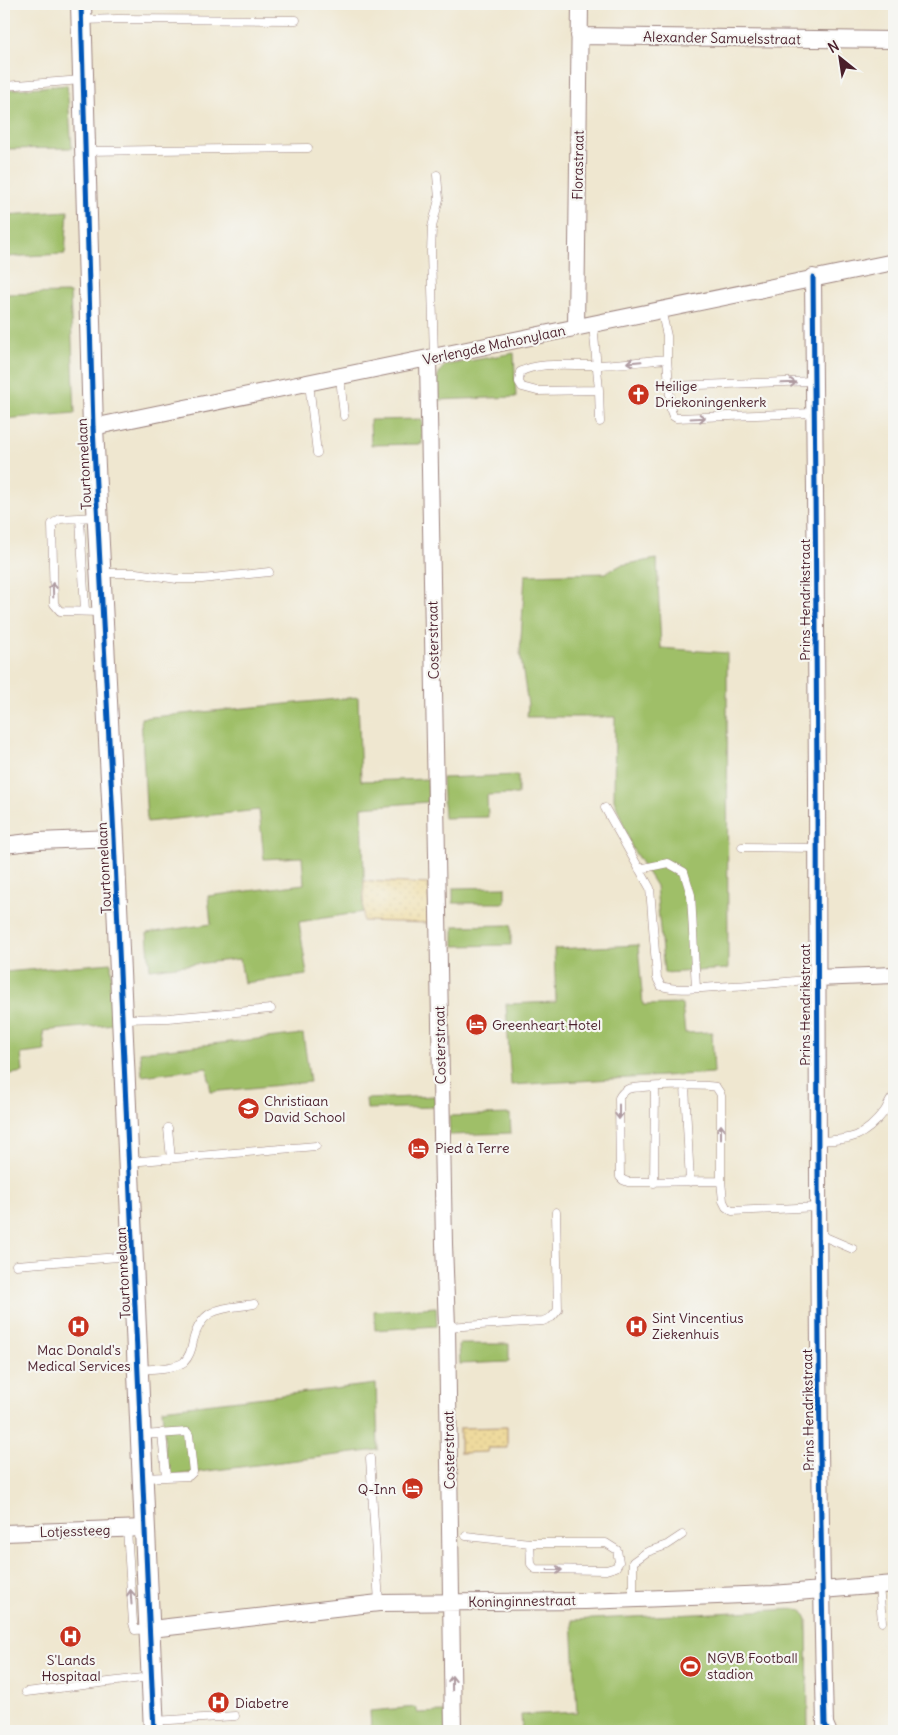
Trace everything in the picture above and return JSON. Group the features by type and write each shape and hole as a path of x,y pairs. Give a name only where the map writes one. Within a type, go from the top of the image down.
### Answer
{"street":[{"name":"Florastraat","path":"576,327 580,4"},
{"name":"Tourtonnelaan","path":"81,12 93,427 89,517 101,573 94,611 114,838 143,1478 136,1529 150,1629 154,1726"},
{"name":"Alexander Samuelsstraat","path":"579,36 894,40"},
{"name":"Verlengde Mahonylaan","path":"93,427 813,277 894,262"},
{"name":"Prins Hendrikstraat","path":"813,277 817,1141 822,1589 825,1724 828,1731"},
{"name":"Costerstraat","path":"431,358 453,1731"},
{"path":"4,845 38,841 114,838"},
{"path":"816,978 894,975"},
{"name":"Lotjessteeg","path":"4,1533 136,1529"},
{"name":"Koninginnestraat","path":"150,1629 379,1603 633,1599 773,1594 887,1585"}],"lane":[{"path":"81,12 117,19 296,20"},
{"path":"4,86 84,80"},
{"path":"85,150 308,148"},
{"path":"431,358 431,252 432,227 439,199 437,175"},
{"path":"661,309 666,336 671,411 673,416 676,418 814,413"},
{"path":"593,324 598,365 600,422"},
{"path":"599,390 528,389 522,387 518,377 520,372 525,369 537,366 598,365 668,359"},
{"path":"340,377 344,416"},
{"path":"670,386 814,381"},
{"path":"309,383 317,454"},
{"path":"89,517 94,611 60,611 54,604 52,524 60,519 89,517"},
{"path":"101,573 136,573 177,579 202,579 269,572"},
{"path":"605,808 650,888 657,978 661,986 669,988 696,988 786,984 816,978"},
{"path":"742,847 817,848"},
{"path":"639,869 668,863 684,872 691,895 696,988"},
{"path":"122,1019 168,1018 271,1010"},
{"path":"686,1086 690,1182"},
{"path":"721,1181 654,1183 628,1182 623,1180 620,1176 619,1098 622,1093 628,1089 655,1087 712,1086 718,1089 720,1093 721,1181 723,1201 726,1207 732,1211 818,1208"},
{"path":"654,1183 655,1087"},
{"path":"817,1141 854,1137 865,1133 884,1112 894,1096"},
{"path":"168,1128 171,1159"},
{"path":"129,1162 316,1146"},
{"path":"447,1327 543,1322 552,1317 558,1310 556,1212"},
{"path":"818,1234 853,1249"},
{"path":"16,1265 133,1256"},
{"path":"138,1370 175,1366 184,1362 190,1354 200,1323 209,1313 254,1304"},
{"path":"141,1435 187,1432 189,1435 193,1472 189,1476 143,1478"},
{"path":"162,1433 166,1477"},
{"path":"370,1458 379,1603"},
{"path":"619,1562 633,1562 647,1552 667,1545 682,1535"},
{"path":"466,1536 530,1543 606,1543 617,1550 619,1562 616,1567 606,1570 537,1570 531,1564 530,1543"},
{"path":"633,1562 633,1599"},
{"path":"882,1622 887,1585"},
{"path":"26,1692 152,1677"},
{"path":"154,1726 235,1716"}],"green space":[{"path":"67,85 72,148 4,149 4,90"},
{"path":"4,205 5,215 68,211 65,254 4,257"},
{"path":"70,293 75,413 4,419 4,294"},
{"path":"514,353 516,397 437,400 438,376 446,365"},
{"path":"422,419 422,444 371,445 370,420"},
{"path":"657,559 661,648 727,653 728,969 664,973 656,886 632,848 614,799 615,717 527,717 528,705 520,653 525,575 606,573 621,565"},
{"path":"358,697 361,781 428,779 428,802 362,807 363,912 299,922 307,975 244,983 240,959 150,969 147,933 211,924 208,896 304,884 302,857 264,859 259,810 147,822 141,718"},
{"path":"518,775 518,794 487,795 488,817 444,818 442,778"},
{"path":"505,887 505,903 453,903 453,888"},
{"path":"511,925 511,945 454,946 454,926"},
{"path":"638,945 643,1005 682,1004 685,1033 712,1032 714,1073 511,1085 506,1004 556,1002 554,949"},
{"path":"111,963 114,1024 43,1031 45,1051 21,1054 23,1072 4,1075 4,972"},
{"path":"303,1034 310,1082 211,1092 207,1068 142,1076 140,1052"},
{"path":"435,1096 435,1107 367,1109 366,1099"},
{"path":"510,1114 511,1133 450,1135 449,1116"},
{"path":"436,1307 437,1326 375,1330 374,1311"},
{"path":"459,1344 509,1344 509,1362 460,1364"},
{"path":"376,1384 378,1450 167,1476 162,1409"},
{"name":"NGVB Football stadion","path":"802,1610 807,1619 808,1731 522,1731 521,1715 577,1712 572,1620"},
{"path":"416,1707 417,1713 445,1712 447,1731 371,1731 370,1711"}],"sand":[{"path":"364,881 429,884 430,923 363,921"},
{"path":"507,1427 507,1448 488,1448 487,1452 460,1453 460,1428"}],"cycle path":[{"path":"81,4 93,427 114,838 154,1731"},
{"path":"813,277 817,659 819,1373 822,1607 825,1724 828,1731"}],"place":[{"name":"Heilige Driekoningenkerk","path":"639,394"},
{"name":"Greenheart Hotel","path":"476,1025"},
{"name":"Christiaan David School","path":"248,1109"},
{"name":"Pied à Terre","path":"419,1148"},
{"name":"Sint Vincentius Ziekenhuis","path":"636,1326"},
{"name":"Mac Donald's Medical Services","path":"79,1327"},
{"name":"Q-Inn","path":"412,1489"},
{"name":"S'Lands Hospitaal","path":"71,1637"},
{"name":"NGVB Football stadion","path":"691,1666"},
{"name":"Diabetre","path":"219,1703"}]}
